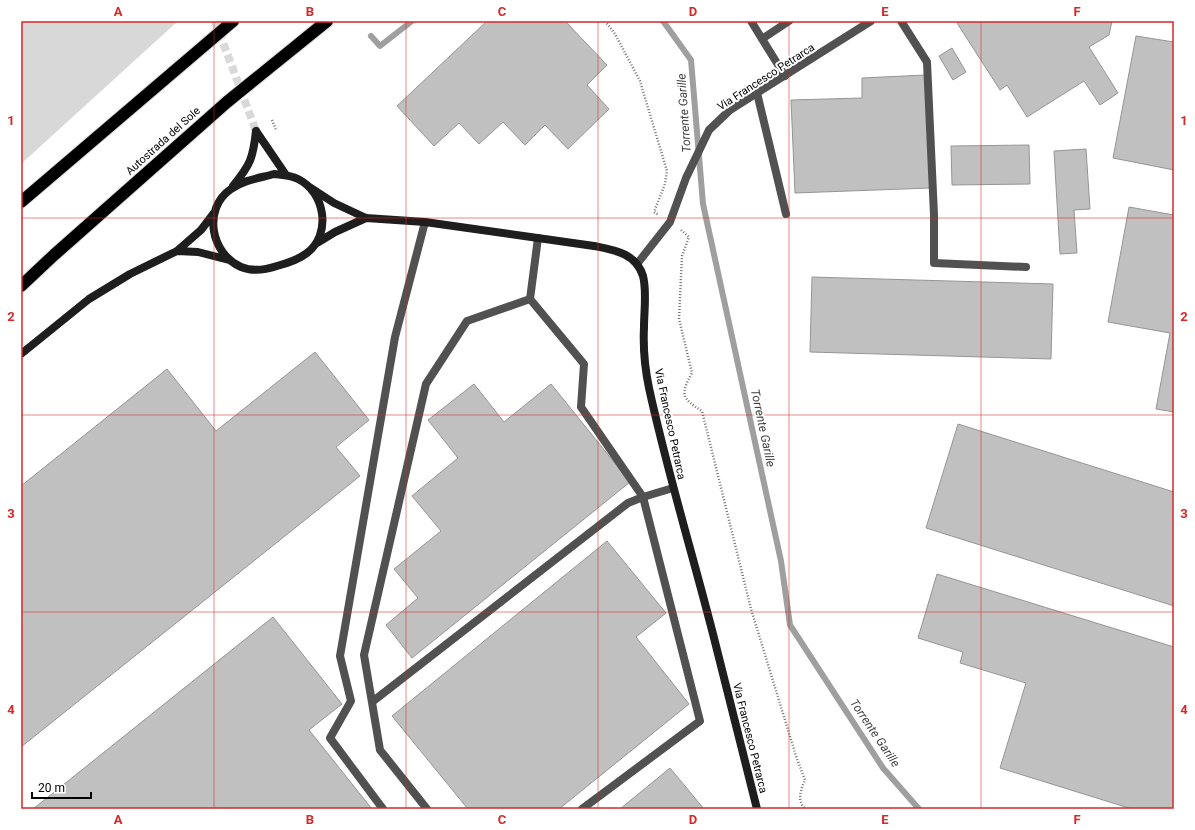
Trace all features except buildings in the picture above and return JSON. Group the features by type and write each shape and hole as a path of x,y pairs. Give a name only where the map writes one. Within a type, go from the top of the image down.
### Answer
{"highway":[{"path":"21,202 233,21"},
{"name":"Autostrada del Sole","path":"21,286 227,102 327,21"},
{"path":"21,208 72,159"}],"street":[{"path":"751,21 785,76"},
{"path":"762,39 789,21"},
{"name":"Via Francesco Petrarca","path":"757,809 713,634 673,488 648,386 643,338 645,289 643,275 637,264 670,222 686,178 709,130 730,110 871,21"},
{"path":"901,21 927,62 934,215 934,263 1026,267"},
{"path":"757,93 786,214"},
{"path":"286,175 256,131 251,160 246,171 220,200 215,212 213,226 215,239 221,251 230,260 242,267 254,270 268,269 297,260 309,252 316,243 321,231 323,219 321,207 316,195 308,186"},
{"path":"230,189 243,182 262,177 274,174 286,175 298,179 334,203 366,218 425,222 615,250 628,255 637,264"},
{"path":"21,354 89,299 130,274 177,251 201,230 215,212"},
{"path":"316,243 335,232 366,218"},
{"path":"383,809 330,738 351,701 340,656 395,337 425,222"},
{"path":"538,238 530,299 584,364 581,407 643,497 700,721 582,809"},
{"path":"177,251 198,252 230,260"},
{"path":"427,809 380,750 364,655 426,384 467,321 530,299"},
{"path":"372,702 628,503 673,488"}],"path":[{"path":"605,21 615,34 640,81 667,170 665,184 654,212 689,236 682,256 679,318 692,373 685,386 684,395 690,404 702,411 751,609 796,756 805,780 800,790 800,799 802,806 806,809"},
{"path":"272,120 276,130"}],"shaded area":[{"path":"21,21 178,21 21,164"}],"waterway":[{"path":"371,36 380,46 412,21"},
{"name":"Torrente Garille","path":"663,21 691,60 703,204 781,561 790,625 883,768 919,809"}],"tunnel":[{"path":"215,21 256,131"}]}
